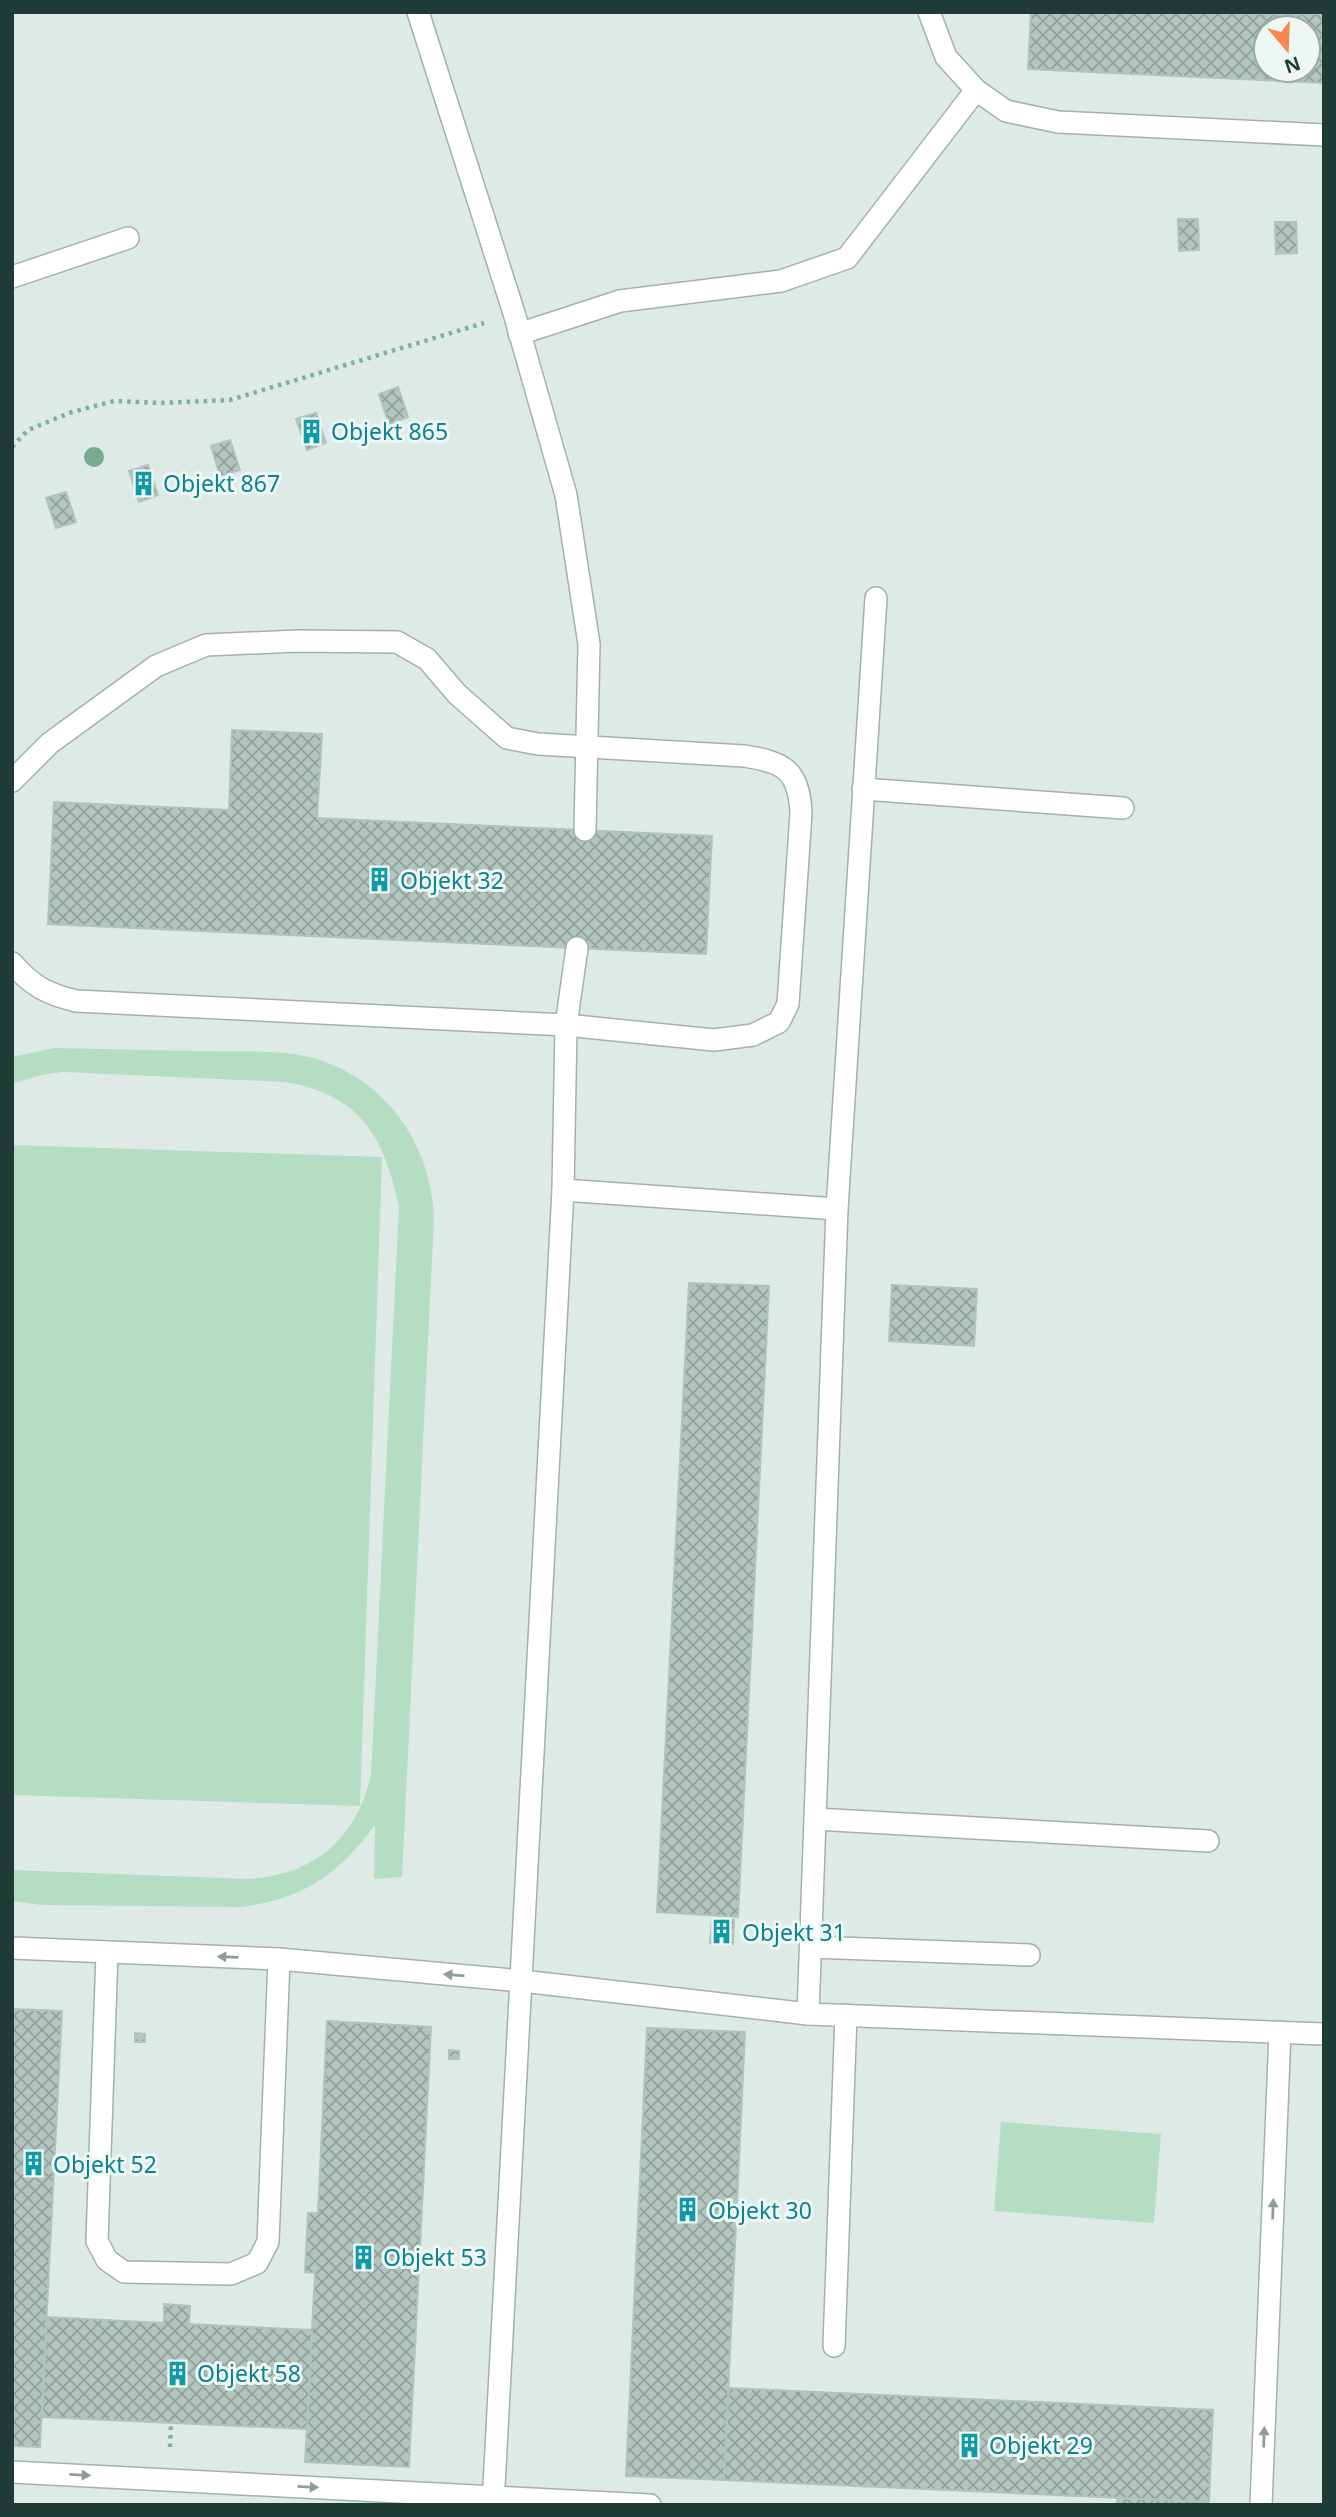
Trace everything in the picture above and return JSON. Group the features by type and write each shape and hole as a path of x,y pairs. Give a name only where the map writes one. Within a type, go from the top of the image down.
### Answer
{"lane":[{"path":"418,12 516,324 566,495 589,644 585,831"},
{"path":"929,12 946,57 976,90 1006,111 1058,122 1324,135"},
{"path":"516,324 620,301 781,281 847,258 976,90"},
{"path":"12,277 128,239"},
{"path":"808,2014 837,1209 876,598"},
{"path":"12,781 50,743 156,666 206,645 298,641 397,642 427,659 457,694 507,738 538,744 744,755 771,760 789,772 800,791 801,813 788,1004 779,1022 753,1035 714,1040 566,1025 76,1001 50,995 24,977 12,963"},
{"path":"863,789 1123,808"},
{"path":"494,2501 564,1190 566,1025 577,948"},
{"path":"564,1190 837,1209"},
{"path":"815,1819 1208,1841"},
{"path":"811,1947 1029,1955"},
{"path":"12,1948 279,1959 522,1981 808,2014 1324,2034"},
{"path":"107,1953 97,2241 107,2260 124,2272 231,2274 257,2263 268,2242 279,1959"},
{"path":"834,2346 846,2015"},
{"path":"1261,2505 1280,2032"},
{"path":"12,2472 494,2501 650,2505"}],"path":[{"path":"12,447 28,430 72,412 114,401 160,403 230,400 516,324"},
{"path":"171,2423 171,2436"}],"green space":[{"path":"54,1048 270,1052 324,1061 374,1090 394,1110 423,1160 431,1188 434,1218 402,1877 374,1879 375,1825 333,1871 301,1891 263,1903 241,1907 42,1905 12,1901 12,1870 248,1879 293,1870 329,1850 343,1835 355,1818 371,1775 399,1206 385,1159 376,1140 350,1108 311,1088 285,1082 63,1072 41,1075 12,1084 12,1057"},
{"path":"12,1145 382,1157 360,1806 12,1795"},
{"path":"1001,2122 1161,2134 1154,2223 994,2211"}],"building":[{"path":"1031,12 1324,14 1324,83 1322,14 1252,14 1252,80 1028,69"},
{"path":"1178,219 1198,219 1199,250 1179,251"},
{"path":"1275,222 1296,222 1297,253 1276,254"},
{"path":"398,387 408,417 389,424 379,394"},
{"name":"Objekt 865","path":"316,413 326,443 307,450 296,419"},
{"path":"230,440 240,470 220,476 211,446"},
{"name":"Objekt 867","path":"148,465 158,495 139,502 129,471"},
{"path":"66,492 76,522 56,528 46,498"},
{"name":"Objekt 32","path":"232,730 322,734 317,818 712,836 706,954 48,924 54,802 229,810"},
{"path":"689,1283 769,1286 738,1917 657,1912"},
{"path":"892,1285 977,1289 974,1346 889,1341"},
{"name":"Objekt 31","path":"712,1919 734,1920 733,1944 710,1943"},
{"name":"Objekt 52","path":"12,2009 62,2011 40,2447 12,2446"},
{"name":"Objekt 53","path":"327,2021 431,2027 409,2467 305,2462 315,2273 305,2272 308,2213 318,2213"},
{"name":"Objekt 30","path":"647,2028 745,2032 724,2480 626,2476"},
{"path":"135,2033 145,2034 145,2042 135,2042"},
{"path":"449,2050 459,2051 459,2059 449,2059"},
{"name":"Objekt 58","path":"164,2304 190,2306 189,2324 312,2330 307,2429 42,2417 47,2317 164,2323"},
{"name":"Objekt 29","path":"729,2388 1213,2410 1209,2502 724,2480"},
{"path":"1117,2498 1209,2502 1209,2505 1117,2505"}],"place":[{"name":"Objekt 865","path":"311,431"},
{"name":"Objekt 867","path":"143,483"},
{"name":"Objekt 32","path":"380,880"},
{"name":"Objekt 31","path":"722,1932"},
{"name":"Objekt 52","path":"33,2164"},
{"name":"Objekt 30","path":"688,2210"},
{"name":"Objekt 53","path":"363,2257"},
{"name":"Objekt 58","path":"177,2373"},
{"name":"Objekt 29","path":"969,2445"}]}
